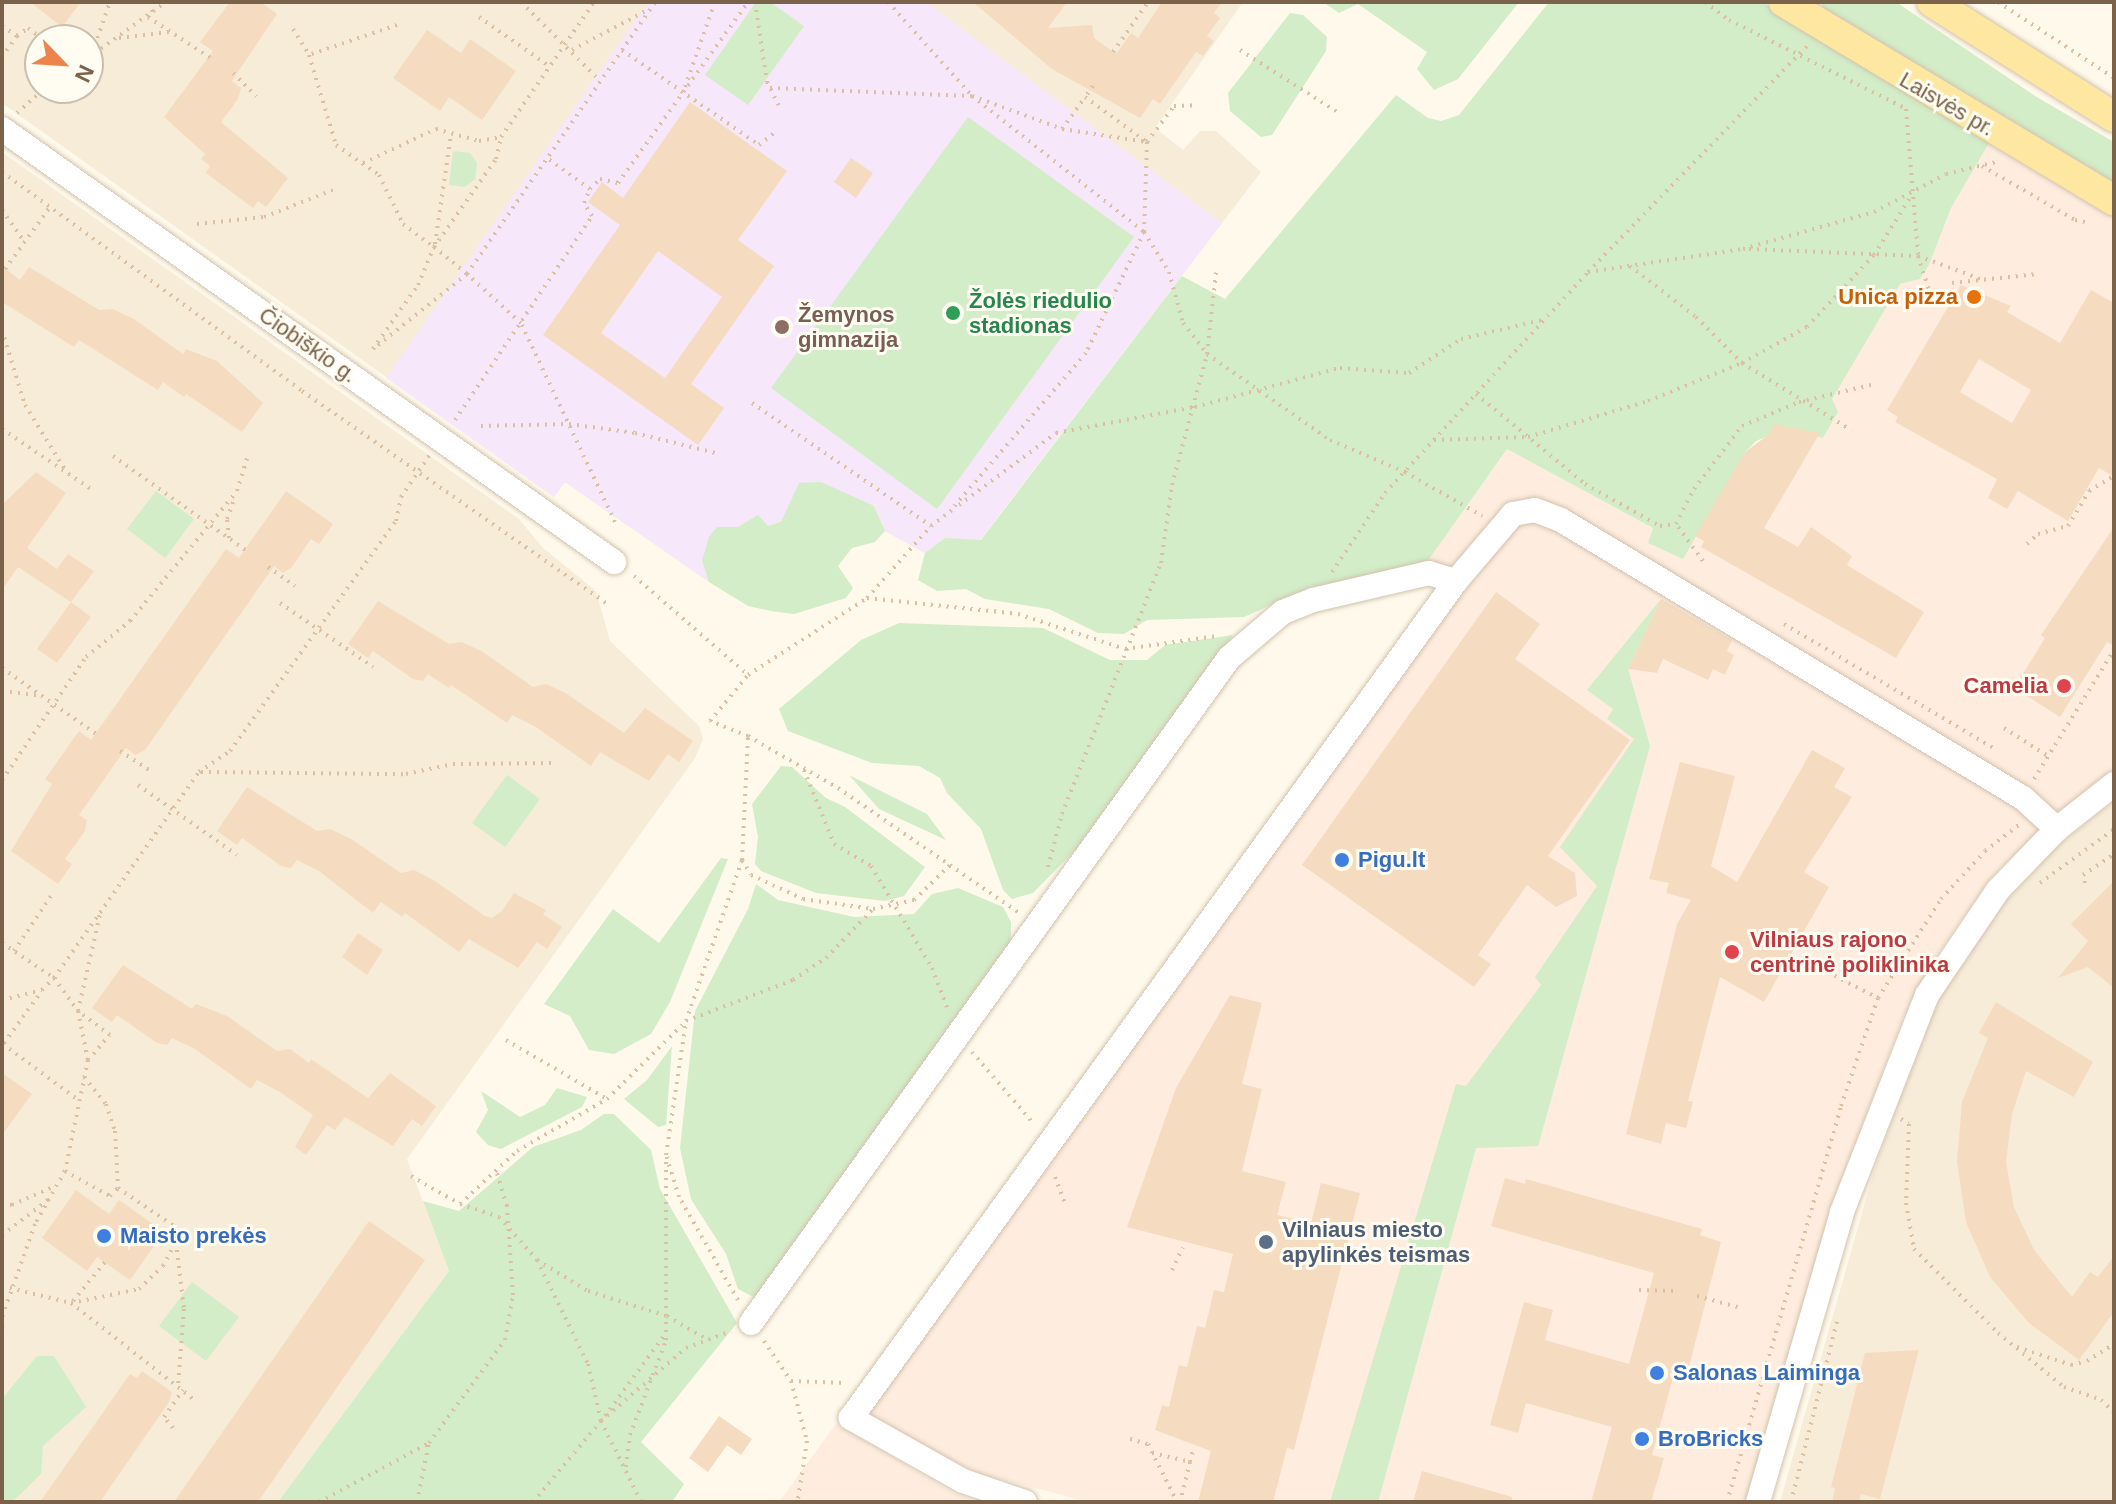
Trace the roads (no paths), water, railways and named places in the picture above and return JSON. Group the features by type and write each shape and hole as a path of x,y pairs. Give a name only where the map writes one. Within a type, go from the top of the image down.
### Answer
{"main road":[{"name":"Laisvės pr.","path":"1784,2 1818,19 2098,213"},
{"path":"1932,2 2114,117"}],"street":[{"name":"Čiobiškio g.","path":"3,129 614,562"},
{"path":"1025,1502 952,1476 851,1418 868,1389 1456,581 1498,525 1513,514 1535,510 1561,520 2023,798 2057,829"},
{"path":"751,1323 1229,658 1257,631 1313,600 1429,573 1456,581"},
{"path":"1758,1502 1842,1212 1904,1045 1957,946 2010,878 2057,829 2114,784"}],"place":[{"name":"Unica pizza","path":"1974,297"},
{"name":"Žolės riedulio stadionas","path":"953,313"},
{"name":"Žemynos gimnazija","path":"782,327"},
{"name":"Camelia","path":"2064,686"},
{"name":"Pigu.lt","path":"1342,860"},
{"name":"Vilniaus rajono centrinė poliklinika","path":"1732,952"},
{"name":"Maisto prekės","path":"104,1236"},
{"name":"Vilniaus miesto apylinkės teismas","path":"1266,1242"},
{"name":"Salonas Laiminga","path":"1657,1373"},
{"name":"BroBricks","path":"1642,1439"}]}
